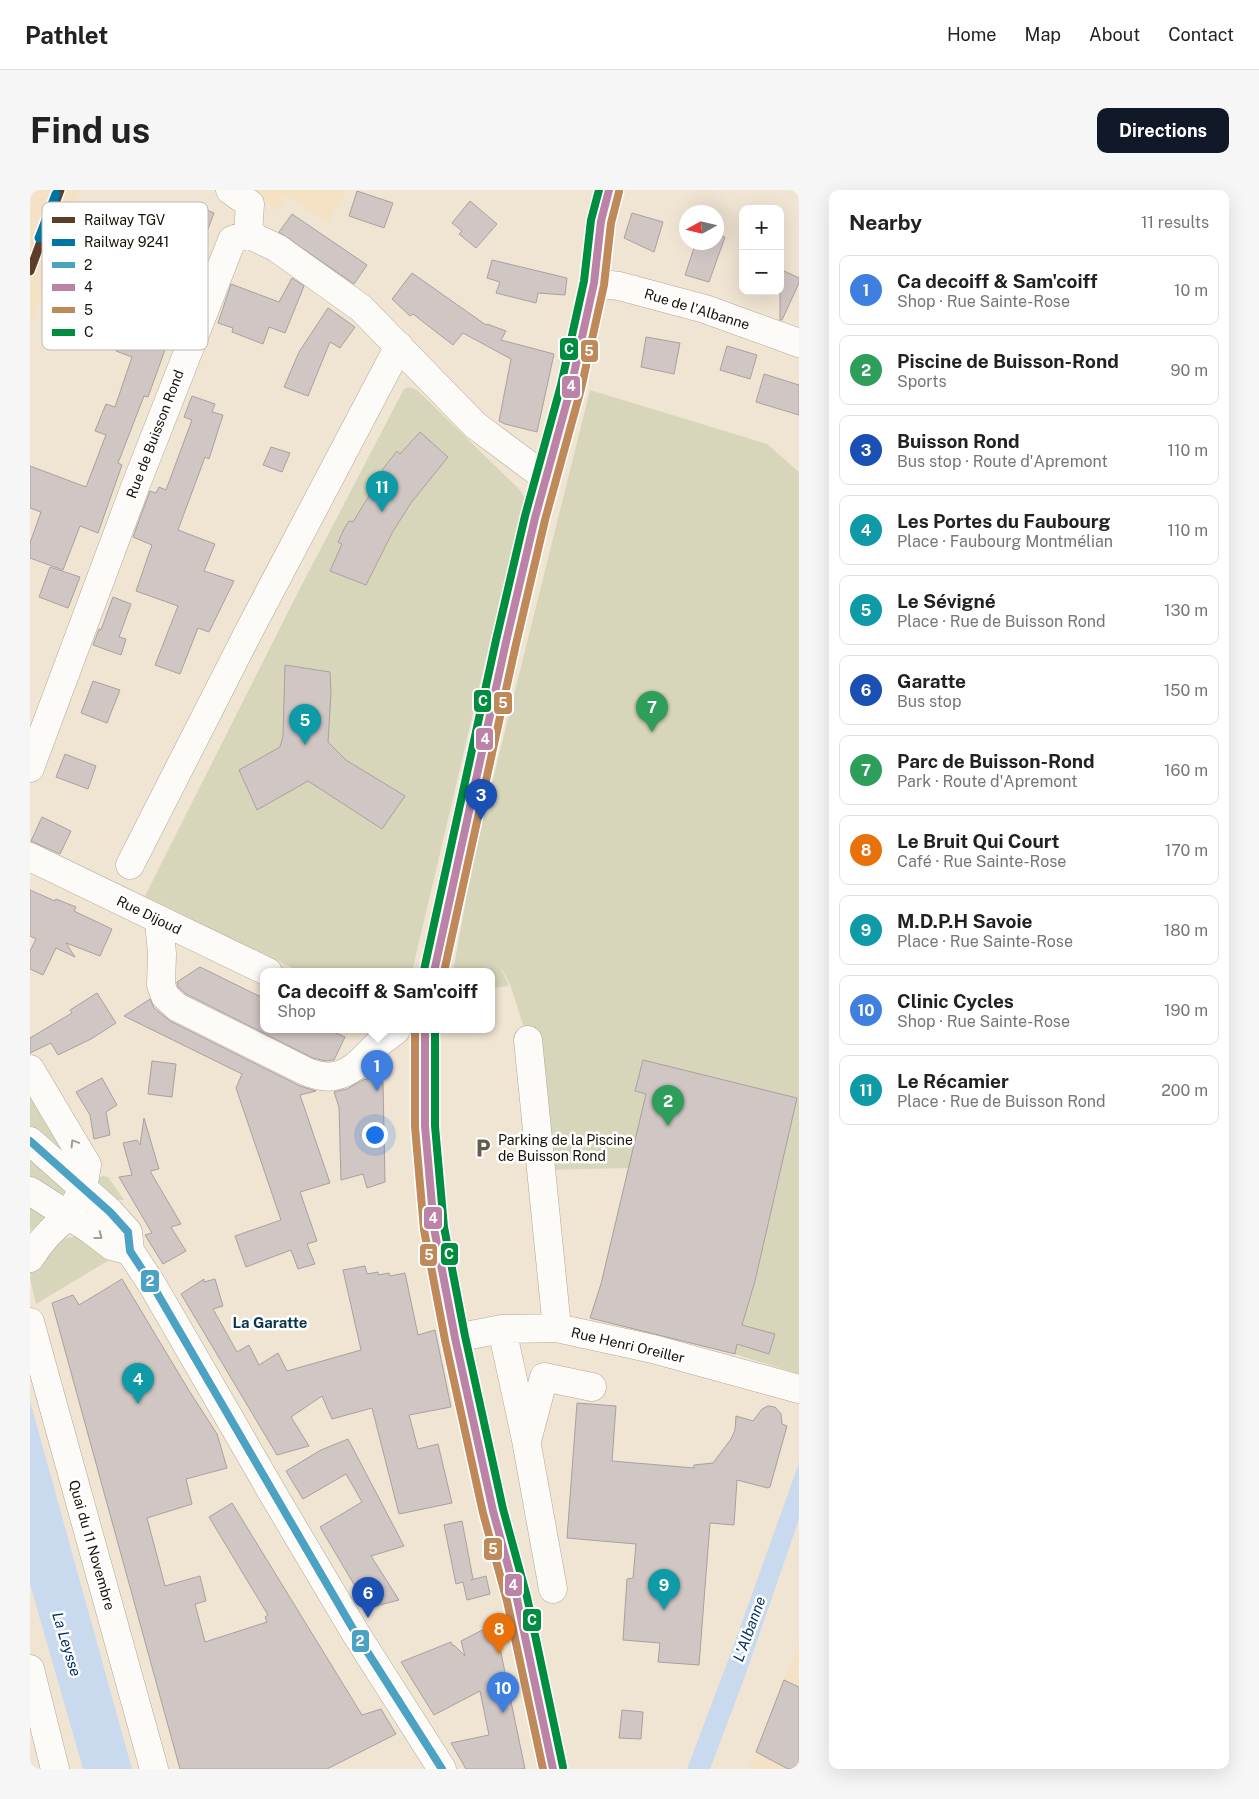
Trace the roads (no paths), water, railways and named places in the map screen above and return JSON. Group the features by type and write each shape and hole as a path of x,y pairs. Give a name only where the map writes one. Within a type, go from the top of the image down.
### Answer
{"main road":[{"path":"230,190 250,204 248,234 277,248 361,308 475,425 546,478"},
{"path":"435,968 506,642 546,478 571,387 594,283 601,221 609,190"},
{"name":"Rue de Buisson Rond","path":"208,301 232,240 248,234"},
{"name":"Rue de l'Albanne","path":"594,283 619,286 705,309 799,342"},
{"path":"130,865 253,624 399,346"},
{"name":"Rue de Buisson Rond","path":"30,768 135,487 189,350"},
{"name":"Rue Dijoud","path":"30,857 260,968"},
{"path":"160,920 162,954 160,985 165,996 177,1007 307,1072 322,1076 334,1076 347,1072 364,1059 391,1033"},
{"path":"425,1033 425,1126 434,1228 454,1338 493,1512 517,1599 553,1769"},
{"path":"528,1040 557,1328"},
{"path":"30,1069 87,1165 83,1188 69,1216 38,1246 30,1258"},
{"path":"30,1141 110,1212 128,1232 130,1250 154,1286 318,1570 442,1769"},
{"path":"30,1192 112,1246 130,1250"},
{"name":"Quai du 11 Novembre","path":"30,1322 154,1769"},
{"name":"Rue Henri Oreiller","path":"454,1338 502,1329 557,1328 653,1348 799,1389"},
{"path":"502,1329 526,1440 553,1589"},
{"path":"526,1440 544,1377 592,1387"},
{"path":"30,1673 55,1769"}],"water":[{"name":"La Leysse","path":"30,1401 132,1769 83,1769 30,1584"},
{"name":"L'Albanne","path":"799,1463 799,1519 744,1679 710,1769 687,1769 732,1650"}],"rail line":[{"name":"TGV","path":"56,202 60,190"},
{"name":"9241","path":"53,202 56,194"},
{"name":"9241","path":"39,238 42,230"},
{"name":"TGV","path":"30,271 42,239"}],"place":[{"name":"Le Récamier","path":"382,512"},
{"name":"Parc de Buisson-Rond","path":"652,732"},
{"name":"Le Sévigné","path":"305,745"},
{"name":"Buisson Rond","path":"481,820"},
{"name":"Ca decoiff & Sam'coiff","path":"377,1091"},
{"name":"Piscine de Buisson-Rond","path":"668,1126"},
{"name":"Parking de la Piscine de Buisson Rond","path":"483,1148"},
{"name":"Les Portes du Faubourg","path":"138,1404"},
{"name":"M.D.P.H Savoie","path":"664,1610"},
{"name":"Garatte","path":"368,1618"},
{"name":"Le Bruit Qui Court","path":"499,1654"},
{"name":"Clinic Cycles","path":"503,1713"}],"district":[{"name":"La Garatte","path":"270,1322"}]}
